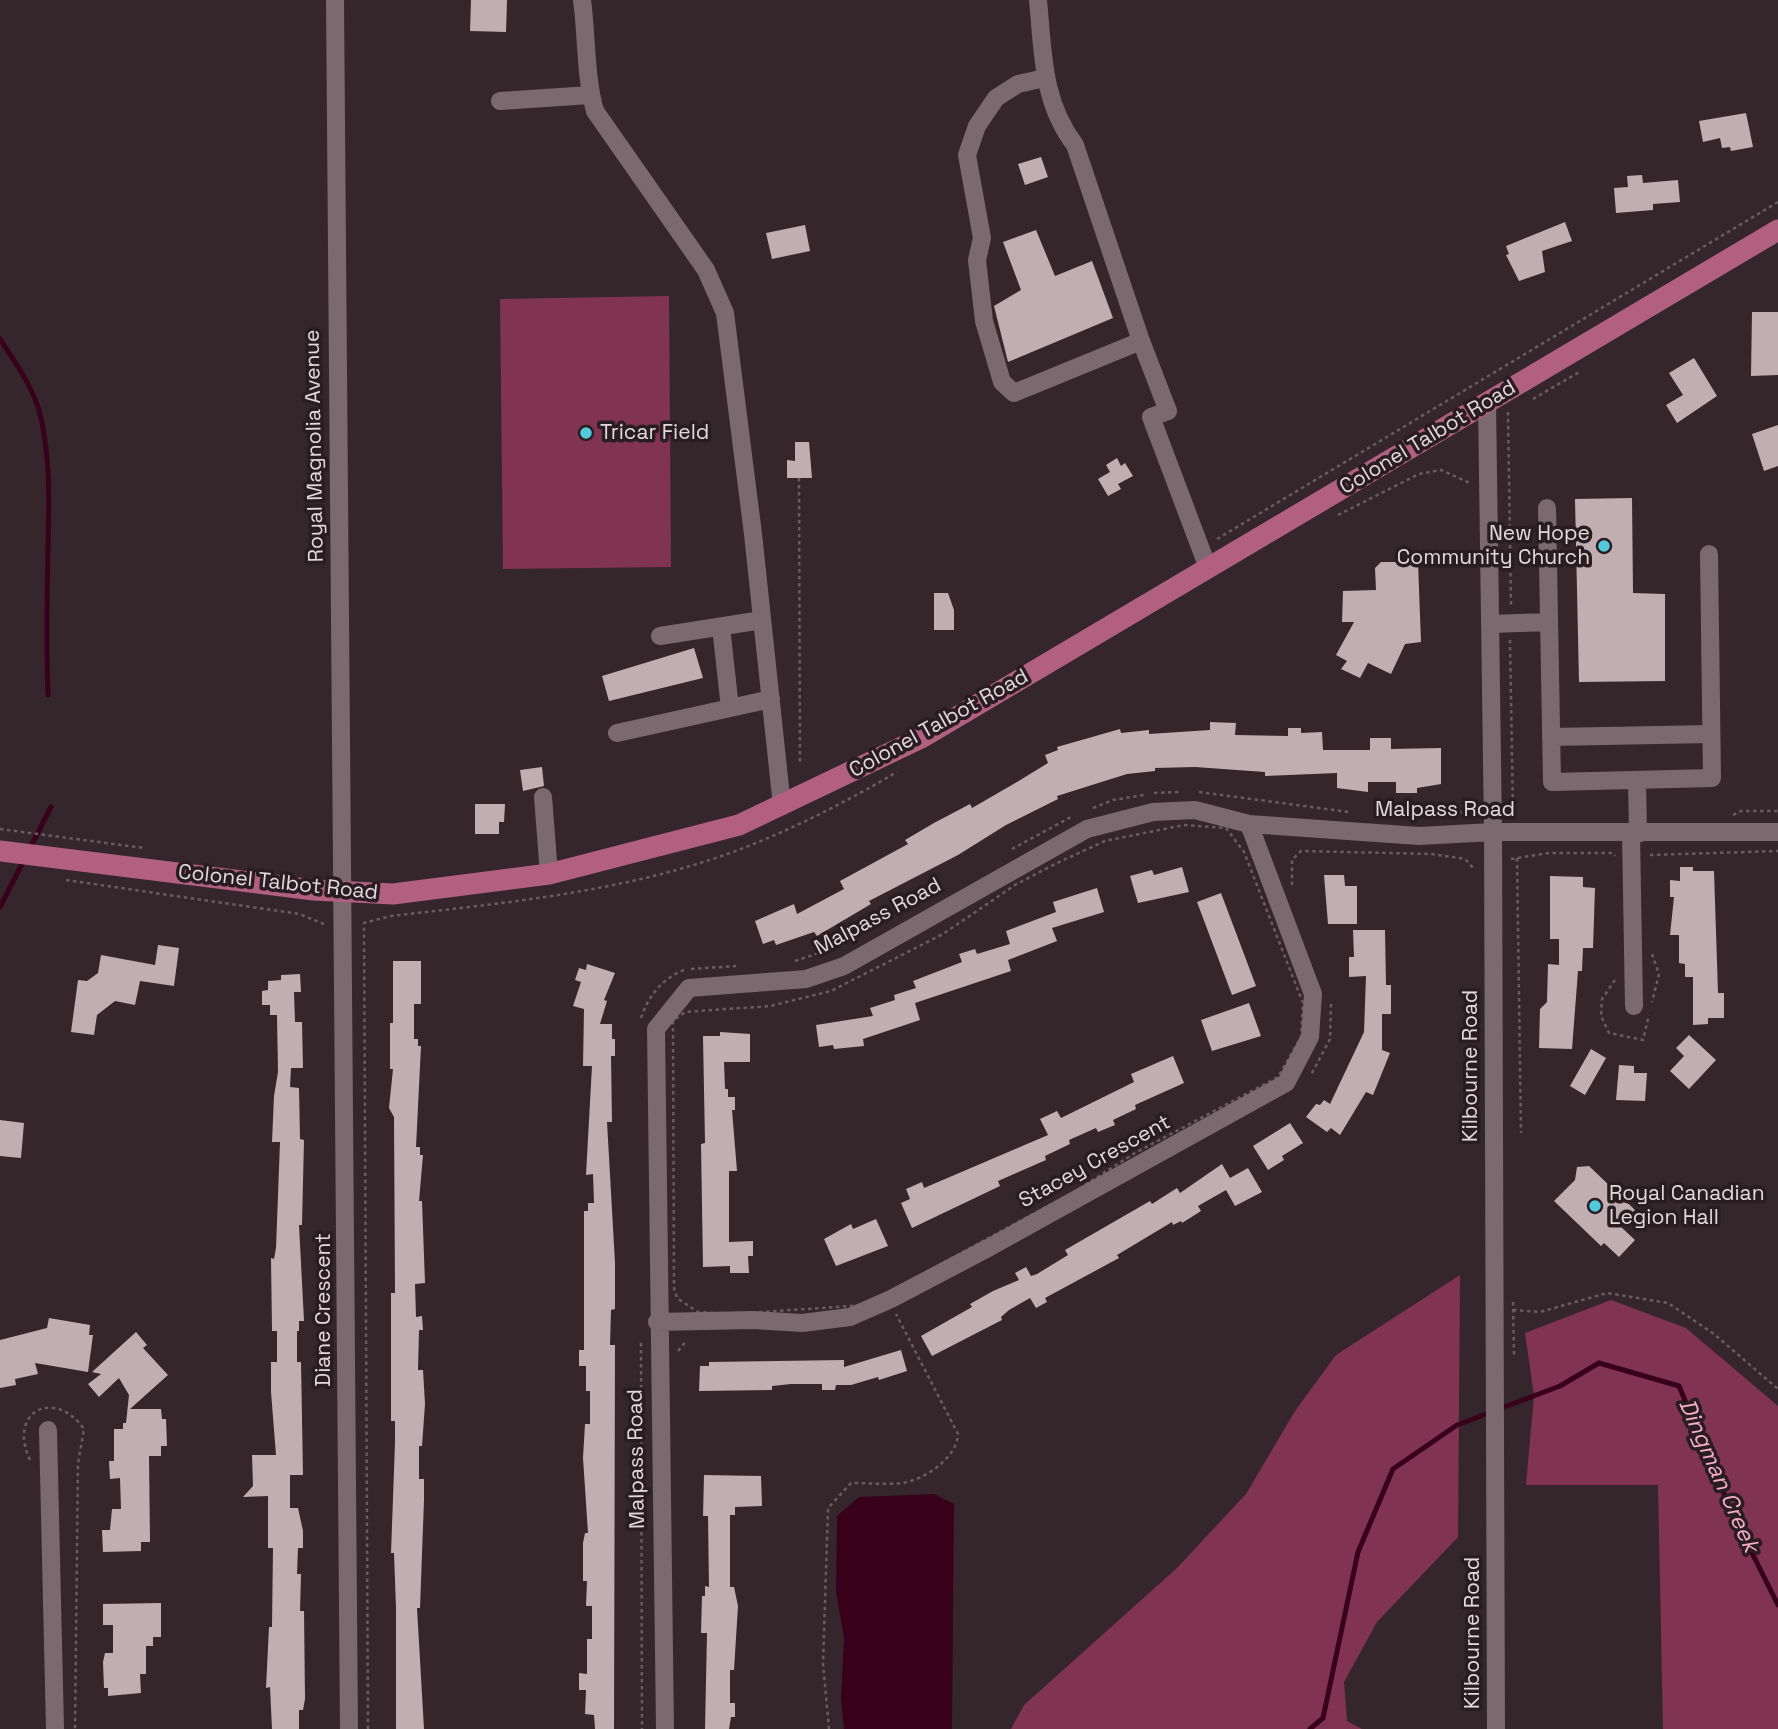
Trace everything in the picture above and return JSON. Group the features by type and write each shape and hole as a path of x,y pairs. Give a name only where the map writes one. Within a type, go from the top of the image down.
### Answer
{"main road":[{"name":"Colonel Talbot Road","path":"0,851 344,891 393,894 549,874 740,825 923,737 1204,558 1487,403 1778,230"}],"street":[{"name":"Royal Magnolia Avenue","path":"335,0 344,891"},
{"path":"582,0 590,95 595,111 614,142 706,270 725,313 782,806"},
{"path":"1038,0 1045,78 1060,126 1075,145 1141,341 1168,411 1151,417 1204,558"},
{"path":"1045,78 1018,84 996,98 977,126 967,155 982,238 977,260 981,301 1002,382 1014,393 1141,341"},
{"path":"500,101 590,95"},
{"name":"Kilbourne Road","path":"1487,403 1493,832 1496,1729"},
{"path":"1547,508 1552,782 1712,778 1709,554"},
{"path":"660,636 762,620"},
{"path":"1490,624 1549,622"},
{"path":"721,627 730,708"},
{"path":"617,733 771,699"},
{"path":"1551,737 1711,734"},
{"path":"1634,1006 1634,834 1637,780"},
{"path":"543,797 549,874"},
{"name":"Malpass Road","path":"665,1729 657,1322 656,1029 689,988 806,979 844,966 1087,829 1153,811 1195,810 1249,824 1419,836 1493,832 1778,832"},
{"name":"Stacey Crescent","path":"657,1322 753,1320 802,1323 849,1317 891,1299 990,1247 1286,1083 1310,1037 1312,994 1249,824"},
{"name":"Diane Crescent","path":"344,891 349,1729"},
{"path":"48,1430 55,1729"}],"path":[{"path":"1204,558 1778,202"},
{"path":"1508,411 1511,612"},
{"path":"799,478 800,763"},
{"path":"1091,809 1113,800 1160,792 1183,792"},
{"path":"1195,792 1360,814"},
{"path":"1372,815 1465,811 1474,802 1475,793"},
{"path":"1009,851 1079,814"},
{"path":"1184,825 1226,828 1244,852 1303,1003 1301,1037 1278,1077 1135,1153 1066,1196 865,1306 710,1313 698,1312 677,1298 674,1288 673,1021 685,1012 770,1006 831,991 943,934 1015,885 1105,841 1184,825"},
{"path":"0,829 150,849"},
{"path":"1292,891 1292,860 1301,851 1432,855 1465,859 1479,876"},
{"path":"1645,856 1778,851"},
{"path":"1508,870 1510,859 1549,853 1613,853 1619,861"},
{"path":"1517,858 1521,1133"},
{"path":"66,880 299,914 324,924"},
{"path":"364,923 368,1729"},
{"path":"793,962 846,944"},
{"path":"1617,974 1613,987 1602,999 1601,1016 1609,1032 1643,1040 1659,974 1648,944"},
{"path":"641,1019 648,998 681,971 745,965"},
{"path":"1308,1076 1315,1070 1330,1039 1329,995"},
{"path":"1494,1308 1540,1312 1607,1293 1668,1303 1714,1334 1778,1389"},
{"path":"1513,1296 1513,1359"},
{"path":"829,1729 823,1664 828,1508 851,1483 905,1483 943,1464 958,1442 958,1434 896,1314 888,1318"},
{"path":"641,1339 642,1729"}],"shaded area":[{"name":"Tricar Field","path":"669,296 671,567 503,569 500,299"},
{"path":"1460,1275 1458,1537 1377,1622 1344,1682 1347,1721 1362,1729 1011,1729 1024,1705 1177,1568 1246,1494 1295,1411 1336,1355"},
{"path":"1611,1300 1686,1328 1778,1406 1778,1729 1663,1729 1658,1485 1526,1485 1534,1396 1525,1333"},
{"path":"934,1494 954,1504 952,1729 844,1729 841,1699 844,1638 836,1592 837,1516 859,1497"}],"building":[{"path":"471,0 507,0 506,32 470,31"},
{"path":"1746,113 1753,147 1731,151 1730,147 1722,148 1720,138 1703,142 1699,121"},
{"path":"1041,157 1048,177 1025,185 1018,164"},
{"path":"1642,175 1643,183 1678,180 1680,202 1653,204 1653,210 1616,213 1614,188 1628,187 1627,176"},
{"path":"1565,222 1572,241 1542,251 1545,272 1519,281 1506,255 1509,254 1506,246"},
{"path":"805,225 810,251 772,259 766,233"},
{"path":"1036,230 1055,276 1092,261 1113,318 1008,362 994,306 1021,290 1003,242"},
{"path":"1752,312 1778,312 1778,375 1751,376"},
{"path":"1694,358 1717,396 1677,423 1666,405 1683,395 1669,373"},
{"path":"1778,425 1778,466 1764,471 1752,434"},
{"path":"795,442 809,442 812,478 787,478 787,460 795,461"},
{"path":"1117,458 1121,466 1125,463 1133,476 1118,484 1121,489 1108,496 1098,479 1110,472 1106,465"},
{"name":"New Hope Community Church","path":"1632,498 1633,593 1665,594 1665,681 1579,682 1575,499"},
{"path":"1381,562 1418,562 1421,642 1405,644 1391,674 1368,663 1360,678 1341,669 1347,661 1336,655 1354,622 1342,622 1343,591 1376,590 1375,568"},
{"path":"934,593 948,593 954,610 954,630 934,630"},
{"path":"694,648 703,678 609,701 602,676"},
{"path":"1210,722 1236,723 1235,735 1288,736 1288,728 1301,728 1301,733 1322,732 1323,750 1370,750 1370,738 1391,738 1391,749 1441,748 1441,784 1417,788 1417,793 1396,793 1396,782 1368,782 1368,792 1337,788 1337,773 1265,776 1265,772 1195,767 1155,768 1155,771 1127,774 1057,796 1058,799 1006,825 958,855 869,901 871,904 817,936 814,932 776,945 774,940 763,944 755,921 794,904 797,914 844,889 840,881 908,844 905,840 934,823 970,804 972,808 1048,763 1045,755 1058,750 1057,747 1120,729 1121,733 1149,730 1149,734 1210,730"},
{"path":"542,767 544,786 523,791 520,770"},
{"path":"475,804 505,804 504,822 499,822 499,834 475,834"},
{"path":"1182,867 1189,892 1138,903 1130,876 1152,870 1154,875"},
{"path":"1680,867 1693,867 1693,871 1714,871 1718,993 1724,993 1724,1018 1708,1018 1708,1024 1693,1025 1693,977 1685,977 1685,964 1679,963 1679,935 1670,935 1674,897 1670,897 1670,880 1680,881"},
{"path":"1324,875 1344,875 1345,886 1357,886 1357,924 1328,924"},
{"path":"1550,876 1583,877 1583,887 1595,888 1593,948 1583,948 1582,971 1578,971 1572,1049 1539,1048 1540,1009 1547,1002 1548,964 1559,965 1559,939 1550,939"},
{"path":"1097,888 1104,912 1052,928 1057,941 1008,960 1011,971 915,1003 920,1020 863,1039 864,1046 834,1049 833,1045 819,1047 816,1025 873,1016 870,1008 895,1000 894,995 916,988 913,981 962,962 959,954 975,949 977,954 1010,944 1006,931 1056,912 1053,902"},
{"path":"1221,893 1256,986 1232,995 1197,902"},
{"path":"1353,930 1385,930 1386,985 1391,985 1391,1014 1382,1014 1382,1050 1390,1053 1373,1095 1366,1092 1340,1135 1331,1128 1327,1132 1306,1117 1316,1104 1320,1105 1324,1100 1330,1104 1364,1032 1366,976 1349,977 1349,957 1354,957"},
{"path":"158,945 179,948 174,986 140,981 135,1005 115,1001 97,1015 94,1035 71,1032 78,980 87,981 98,973 101,955 155,965"},
{"path":"393,961 421,961 421,1004 414,1004 414,1039 418,1039 418,1046 421,1046 416,1147 420,1147 420,1155 423,1155 419,1201 422,1201 425,1283 415,1284 416,1317 422,1316 418,1370 423,1370 425,1404 422,1446 419,1446 419,1479 424,1479 424,1500 420,1608 417,1608 424,1729 396,1729 396,1608 394,1553 391,1553 395,1443 395,1421 391,1421 391,1293 395,1293 394,1117 389,1108 393,1069 390,1069 390,1023 393,1023"},
{"path":"587,964 615,973 604,1000 607,1001 600,1024 612,1024 612,1039 615,1039 615,1056 611,1056 612,1122 607,1122 615,1263 615,1309 611,1310 610,1345 615,1345 614,1729 595,1729 594,1715 585,1714 586,1690 579,1690 579,1673 587,1674 587,1639 592,1639 592,1606 586,1606 587,1581 583,1581 583,1543 585,1533 588,1533 583,1458 585,1424 590,1424 590,1391 586,1391 586,1366 579,1366 579,1350 584,1350 584,1211 588,1211 588,1203 594,1203 593,1174 586,1175 592,1066 583,1066 584,1009 573,1006 581,982 575,980 579,968 586,970"},
{"path":"300,974 301,992 294,992 295,1022 302,1022 303,1068 291,1068 290,1087 299,1088 300,1139 304,1140 302,1225 299,1225 304,1321 299,1321 297,1331 297,1362 301,1362 303,1475 290,1475 290,1508 298,1508 303,1531 303,1548 298,1548 297,1574 301,1574 300,1611 304,1611 305,1699 303,1710 299,1710 299,1729 272,1729 270,1687 266,1688 269,1627 272,1627 273,1548 268,1548 268,1496 243,1497 253,1486 252,1455 276,1455 271,1362 277,1362 277,1331 272,1331 271,1258 274,1259 276,1248 280,1142 272,1142 278,1072 277,1015 270,1015 270,1005 262,1005 262,991 268,990 268,981 281,980 281,975"},
{"path":"1249,1003 1261,1036 1212,1051 1201,1020"},
{"path":"720,1032 750,1034 750,1062 724,1062 725,1089 728,1089 728,1097 735,1097 735,1110 732,1110 737,1171 729,1171 729,1242 753,1241 753,1256 748,1256 749,1273 730,1273 730,1266 703,1267 703,1036 720,1036"},
{"path":"1689,1035 1716,1060 1689,1089 1670,1071 1684,1056 1676,1048"},
{"path":"1591,1049 1606,1058 1585,1095 1570,1086"},
{"path":"1173,1056 1184,1083 1135,1105 1136,1109 1113,1120 1115,1125 1098,1132 1096,1128 1069,1140 1070,1144 1045,1156 1046,1160 998,1181 1000,1186 912,1228 901,1203 910,1199 906,1189 922,1182 924,1188 1048,1135 1040,1119 1057,1111 1061,1118 1134,1082 1131,1074"},
{"path":"1619,1065 1634,1066 1634,1073 1647,1073 1645,1101 1616,1100"},
{"path":"0,1120 24,1123 21,1158 0,1156"},
{"path":"1290,1123 1303,1143 1282,1156 1284,1160 1268,1170 1253,1146"},
{"path":"1222,1164 1230,1178 1248,1168 1262,1192 1235,1206 1226,1190 1198,1206 1201,1211 1182,1223 1181,1221 1173,1225 1172,1222 1117,1255 1119,1258 1045,1298 1047,1302 1036,1308 1030,1298 1009,1310 1001,1317 1002,1320 932,1356 921,1336 972,1307 970,1304 1019,1280 1015,1273 1026,1267 1031,1276 1037,1274 1068,1255 1065,1250 1150,1201 1152,1204 1177,1188 1180,1193"},
{"name":"Royal Canadian Legion Hall","path":"1589,1166 1635,1210 1620,1226 1635,1240 1619,1257 1604,1243 1601,1246 1554,1201 1575,1180 1577,1167"},
{"path":"876,1219 888,1246 836,1266 824,1239 851,1224 853,1229"},
{"path":"49,1318 90,1325 89,1335 93,1335 88,1372 35,1363 38,1374 15,1379 16,1385 0,1388 0,1340 47,1328"},
{"path":"136,1332 147,1345 143,1348 168,1375 130,1409 161,1409 162,1419 166,1419 167,1446 161,1446 161,1456 149,1456 150,1542 141,1542 141,1551 103,1552 102,1530 110,1530 112,1509 121,1509 120,1478 110,1479 109,1461 114,1461 114,1429 123,1429 123,1423 126,1423 129,1395 119,1378 99,1397 88,1384 101,1374 92,1372"},
{"path":"901,1350 907,1371 879,1380 878,1377 851,1385 836,1385 835,1390 822,1390 822,1384 791,1384 772,1386 772,1390 699,1391 700,1366 709,1366 709,1362 844,1360 844,1367"},
{"path":"704,1475 761,1476 762,1506 735,1507 735,1515 730,1515 730,1587 734,1587 738,1606 734,1670 730,1670 730,1703 735,1703 735,1717 731,1717 729,1729 705,1729 707,1633 701,1633 702,1596 705,1596 705,1586 709,1587 708,1516 703,1516"},
{"path":"161,1603 161,1637 153,1637 153,1646 146,1646 146,1674 140,1674 141,1693 108,1696 108,1688 104,1688 103,1662 105,1653 113,1653 113,1625 103,1625 103,1604"}],"waterway":[{"path":"0,339 36,400 46,445 49,497 48,695"},
{"path":"30,848 51,807"},
{"path":"0,907 24,860"},
{"name":"Dingman Creek","path":"1310,1729 1323,1718 1358,1552 1393,1469 1457,1425 1560,1386 1599,1363 1679,1386 1731,1511 1778,1605"}],"place":[{"name":"Tricar Field","path":"586,433"},
{"name":"New Hope Community Church","path":"1604,546"},
{"name":"Royal Canadian Legion Hall","path":"1595,1206"}]}
